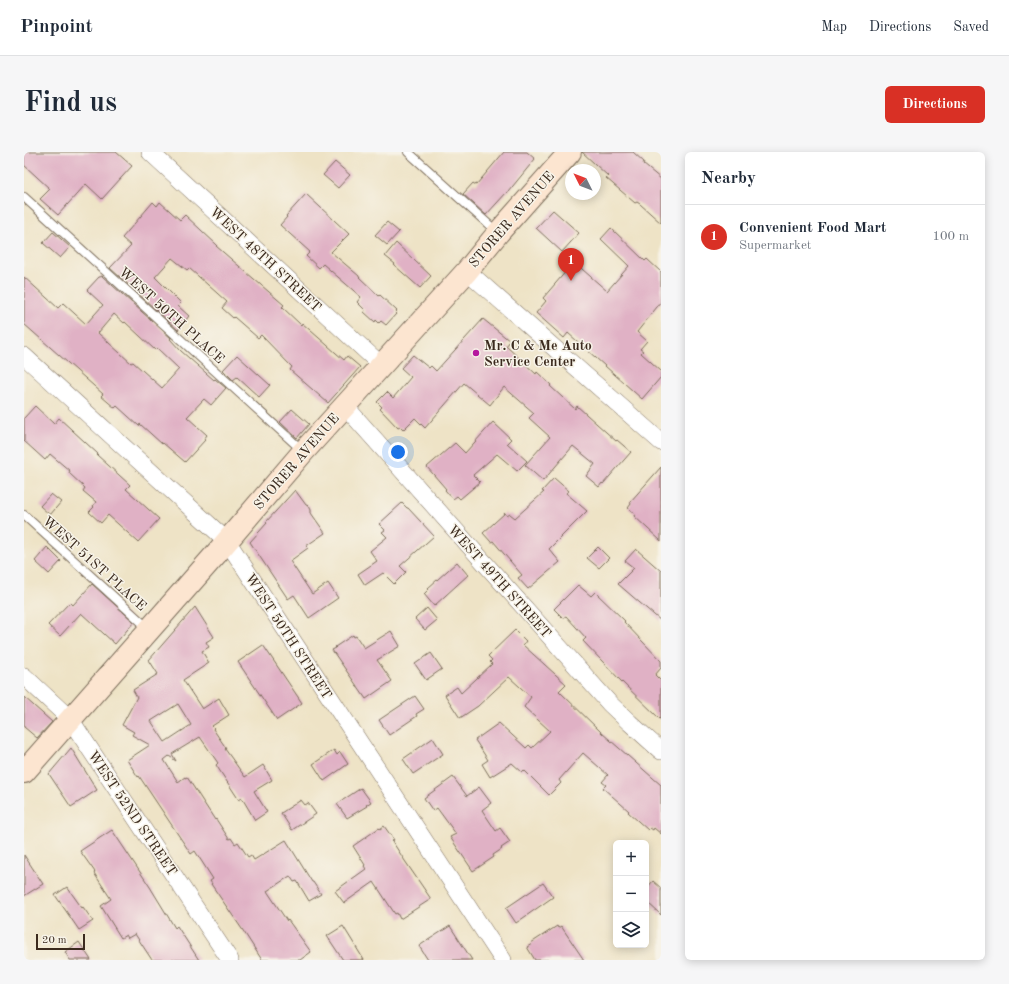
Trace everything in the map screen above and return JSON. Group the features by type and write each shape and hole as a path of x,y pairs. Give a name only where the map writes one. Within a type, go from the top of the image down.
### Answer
{"street":[{"name":"WEST 48TH STREET","path":"150,152 381,366"},
{"name":"STORER AVENUE","path":"24,772 227,541 303,452 467,271 498,233 570,152"},
{"path":"467,271 661,442"},
{"name":"WEST 50TH STREET","path":"24,356 227,541 503,960"},
{"name":"WEST 49TH STREET","path":"345,406 610,704 661,751"},
{"name":"WEST 52ND STREET","path":"24,676 70,719 230,960"}],"lane":[{"path":"408,152 498,233"},
{"name":"WEST 50TH PLACE","path":"24,197 303,452"},
{"name":"WEST 51ST PLACE","path":"24,515 149,630"}],"building":[{"path":"24,152 116,152 132,166 102,199 86,184 58,215 40,199 50,189 24,165"},
{"path":"504,152 527,152 535,159 508,192 486,215 463,194 473,183 476,185"},
{"path":"582,152 633,152 644,162 643,164 661,179 661,223 640,204 637,202 635,203 606,178 608,176 601,170 601,164 595,164"},
{"path":"335,162 350,175 338,188 323,175"},
{"path":"306,194 349,234 331,252 397,311 386,325 381,321 379,323 376,320 375,322 364,312 365,310 357,302 361,297 323,264 319,268 306,256 310,252 280,225"},
{"path":"153,202 157,206 160,202 180,220 185,215 217,245 216,246 284,305 282,307 301,325 302,323 344,360 347,356 360,367 328,403 290,370 292,367 261,335 258,338 222,308 227,302 189,268 187,270 172,258 155,277 181,303 178,306 189,316 178,330 110,268 131,246 122,238"},
{"path":"553,210 579,233 562,252 536,228"},
{"path":"387,222 399,232 387,245 375,235"},
{"path":"611,228 645,261 647,259 661,272 661,302 637,332 647,341 640,349 643,351 641,353 661,371 661,377 642,399 568,333 564,338 536,313 546,301 543,298 574,262 607,291 629,266 601,239"},
{"path":"53,232 70,247 60,258 43,243"},
{"path":"396,243 431,276 420,288 385,256"},
{"path":"102,276 171,338 170,339 181,351 214,380 215,379 226,388 211,405 204,399 187,417 207,435 204,439 205,440 185,462 140,424 139,426 117,406 115,408 101,396 103,394 24,324 24,277 58,308 63,303 86,324 103,305 87,290","holes":["114,314 124,323 125,322 155,350 157,348 179,369 162,388 133,362 131,363 98,333"]},
{"path":"483,319 510,341 506,346 536,374 537,372 575,409 577,406 616,441 617,440 631,452 599,487 586,476 595,464 573,446 543,481 525,465 550,437 529,418 534,413 504,387 490,405 464,383 425,428 415,418 403,430 400,427 398,428 380,409 382,407 377,402 387,392 393,398 411,377 401,368 413,355 429,368 431,366 436,371"},
{"path":"237,355 270,385 259,397 237,377 233,380 223,370"},
{"path":"35,406 54,424 59,418 130,485 126,489 159,519 138,542 108,515 101,523 89,512 94,507 93,506 96,502 83,491 85,488 69,473 70,471 50,454 45,460 24,441 24,418"},
{"path":"292,409 309,424 297,438 280,422"},
{"path":"493,422 511,439 507,443 527,461 517,471 497,454 473,475 480,482 460,499 457,496 453,499 427,467 455,443 465,453"},
{"path":"661,467 661,541 634,516 635,514 628,508 631,504 630,502"},
{"path":"554,478 569,491 566,493 587,511 549,549 560,562 528,589 518,578 522,575 493,541 491,542 483,533 505,513 507,516 510,514 515,518 544,492 542,491"},
{"path":"295,490 306,505 309,506 311,513 325,533 306,546 308,548 290,561 312,594 328,583 338,598 309,618 294,595 288,599 250,542"},
{"path":"51,494 61,502 50,515 40,506"},
{"path":"402,503 434,536 400,566 406,572 394,584 383,573 365,585 358,574 377,561 370,551 387,537 382,532 385,530 379,524"},
{"path":"47,547 61,561 49,574 35,561"},
{"path":"598,547 609,558 599,568 587,558"},
{"path":"636,549 661,571 661,621 618,584 634,568 625,561"},
{"path":"457,562 468,575 434,606 424,594 429,589 428,588"},
{"path":"92,584 134,622 115,644 81,613 60,636 48,625 70,602 73,605"},
{"path":"578,585 591,596 595,592 625,621 624,622 661,661 661,668 655,675 661,681 661,720 583,641 586,638 566,616 563,618 554,609"},
{"path":"195,607 214,637 206,642 209,647 202,651 209,663 183,680 202,709 219,698 229,715 212,726 226,748 225,749 245,777 263,765 272,780 254,791 267,812 255,820 242,798 239,800 216,765 218,763 200,737 172,754 176,761 169,756 164,760 178,782 187,777 229,839 231,838 235,844 238,842 248,857 251,855 254,860 286,840 321,894 309,901 297,881 294,882 290,876 267,891 287,921 288,920 311,952 300,960 262,960 211,884 210,881 213,879 195,851 191,854 127,760 150,745 132,735 134,732 122,725 137,697 133,690 158,674 149,660","holes":["178,704 191,725 165,742 151,721"]},
{"path":"427,608 437,620 425,630 415,619"},
{"path":"515,630 526,641 523,645 566,684 559,691 602,733 661,785 661,834 654,828 653,830 650,828 648,830 603,788 606,785 602,782 608,775 583,753 559,780 561,783 549,795 524,770 522,772 512,763 490,777 482,764 488,760 475,740 499,723 526,748 529,745 532,748 550,731 524,707 531,697 509,677 478,706 460,718 445,695 457,687 461,693 492,664 490,662 492,660 488,656"},
{"path":"391,631 400,646 377,660 392,681 366,699 332,650 353,635 354,637 356,636 364,648"},
{"path":"263,645 302,703 277,720 238,662"},
{"path":"431,653 442,669 426,680 415,664"},
{"path":"415,696 424,709 416,714 417,716 389,735 379,720"},
{"path":"24,697 52,722 37,738 24,727"},
{"path":"433,738 443,754 413,774 403,759"},
{"path":"71,748 97,790 71,807 49,774"},
{"path":"334,750 337,755 340,752 348,764 324,781 313,764"},
{"path":"453,777 467,796 479,787 491,803 482,810 496,831 500,828 510,842 493,855 494,857 473,871 450,837 456,834 437,808 433,811 424,798"},
{"path":"361,788 371,802 347,818 337,804"},
{"path":"301,800 305,805 308,803 316,814 292,830 281,813"},
{"path":"384,826 394,840 392,841 431,899 400,919 397,913 395,914 374,882 344,903 335,891 366,869 353,846"},
{"path":"112,830 175,928 177,926 199,960 152,960 135,934 128,938 126,935 121,938 101,906 111,899 94,873 95,872 80,851"},
{"path":"24,855 43,884 24,896"},
{"path":"653,881 661,888 661,915 649,904 649,886"},
{"path":"543,883 553,897 516,923 506,908"},
{"path":"67,887 93,921 79,930 55,895"},
{"path":"343,926 364,960 343,960 327,936"},
{"path":"450,926 472,960 428,960 419,946"},
{"path":"557,926 558,928 561,926 584,960 535,960 527,947"},
{"path":"79,942 91,960 70,960 65,952"}],"place":[{"name":"Convenient Food Mart","path":"571,281"},
{"name":"Mr. C & Me Auto Service Center","path":"476,353"}]}
